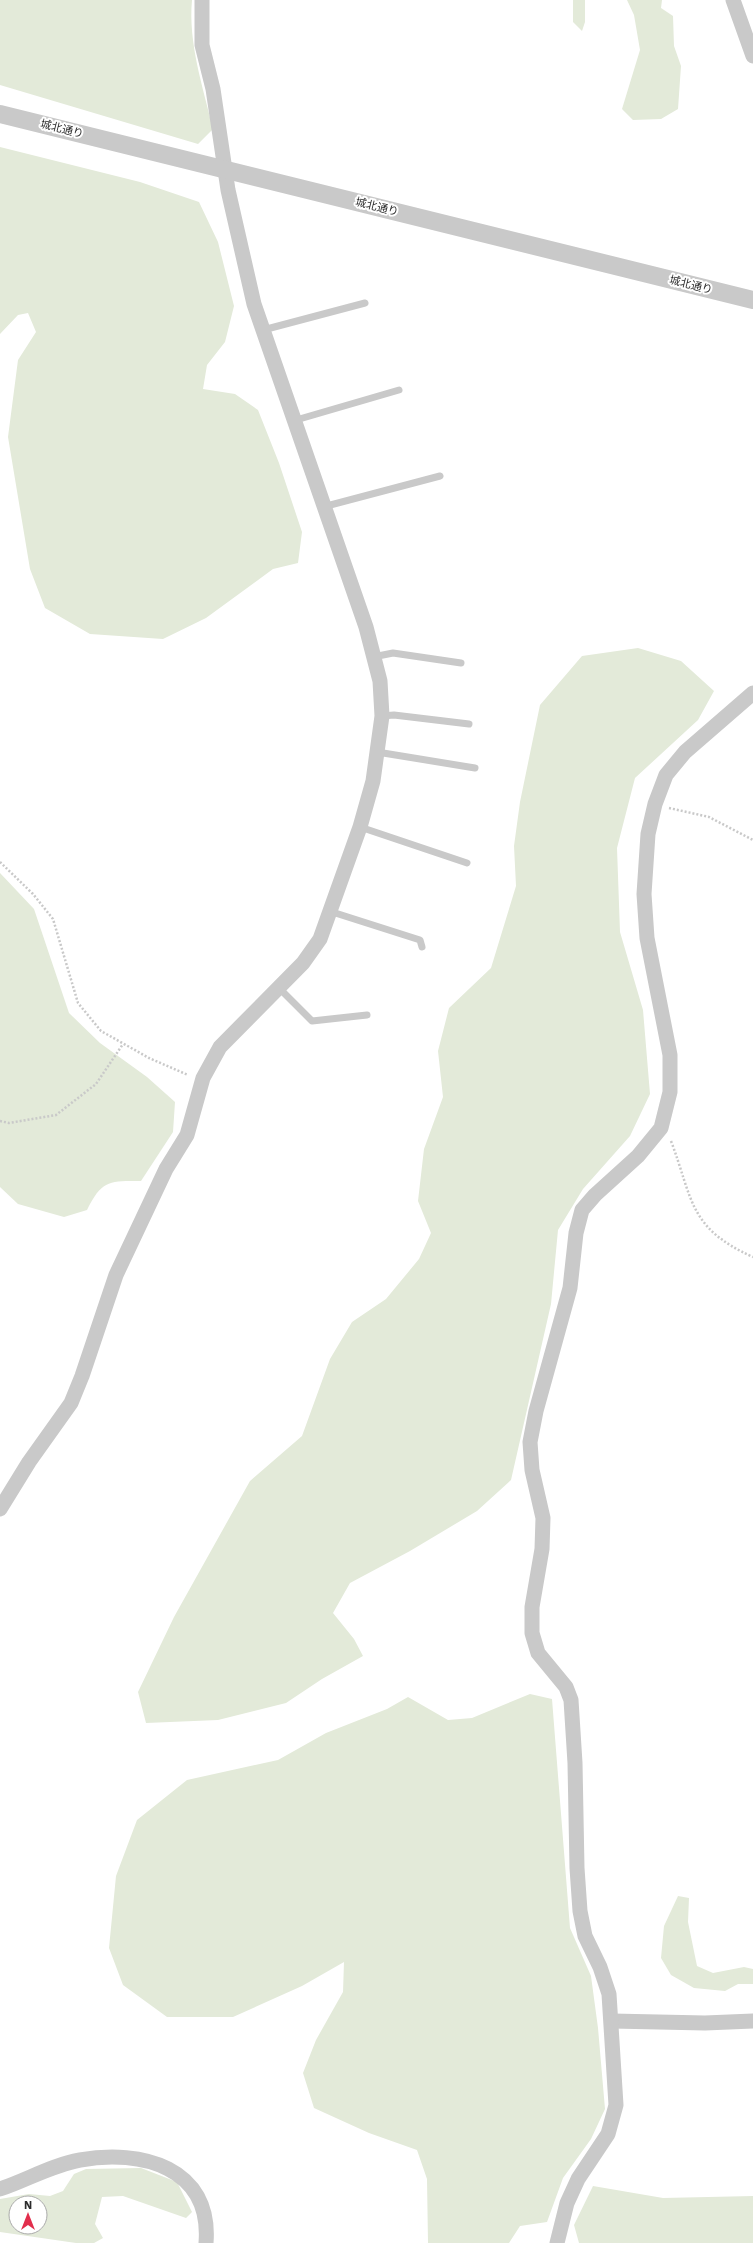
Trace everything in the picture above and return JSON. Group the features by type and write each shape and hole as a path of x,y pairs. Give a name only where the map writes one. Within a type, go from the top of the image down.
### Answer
{"street":[{"path":"0,1509 29,1462 71,1403 82,1376 116,1274 166,1169 187,1135 202,1078 220,1047 303,964 320,939 329,910 360,827 373,781 382,716 380,681 366,627 324,507 296,420 254,304 224,170 213,89 202,45 202,0"},
{"path":"733,0 753,56"},
{"name":"城北通り","path":"0,114 753,300"},
{"path":"557,2243 567,2203 578,2179 608,2134 616,2105 612,2021 609,1994 600,1967 585,1936 580,1911 577,1868 575,1763 571,1700 566,1687 538,1653 532,1633 532,1607 542,1549 543,1518 532,1470 530,1442 536,1411 570,1288 576,1233 582,1210 595,1195 638,1156 661,1128 670,1092 670,1054 647,938 644,894 648,834 655,804 666,775 685,752 753,693"},
{"path":"612,2021 705,2023 753,2021"},
{"path":"0,2189 54,2166 79,2160 104,2157 144,2160 170,2168 195,2190 205,2211 206,2243"}],"lane":[{"path":"263,330 365,303"},
{"path":"296,420 399,390"},
{"path":"324,507 440,476"},
{"path":"374,657 393,653 462,663"},
{"path":"382,716 394,715 469,724"},
{"path":"377,752 475,768"},
{"path":"360,827 466,863"},
{"path":"329,910 420,940 422,948"},
{"path":"279,988 312,1021 367,1015"}],"path":[{"path":"655,804 709,817 753,840"},
{"path":"0,862 33,894 52,919 78,1003 101,1031 183,1074 202,1078"},
{"path":"0,1121 9,1123 56,1115 96,1084 124,1044"},
{"path":"661,1128 668,1133 689,1198 698,1215 711,1232 753,1257"}],"green space":[{"path":"0,0 192,0 191,16 194,49 213,129 198,144 0,85"},
{"path":"573,0 585,0 585,22 582,31 573,22"},
{"path":"627,0 662,0 661,8 673,16 674,46 681,66 678,109 661,119 633,120 622,109 640,50 634,15"},
{"path":"0,147 140,182 199,202 218,242 234,306 225,342 207,365 203,389 235,394 258,410 279,463 302,532 298,563 273,569 206,618 163,639 90,634 45,608 30,569 8,437 18,360 36,332 28,313 18,315 0,334"},
{"path":"638,648 681,661 714,691 698,720 635,778 617,848 620,932 643,1010 650,1094 630,1136 583,1189 558,1230 551,1304 511,1480 477,1511 410,1551 350,1583 333,1613 354,1639 363,1656 322,1679 286,1703 218,1720 146,1723 138,1692 174,1617 250,1481 302,1436 330,1359 352,1322 386,1299 419,1259 431,1233 418,1201 424,1149 443,1097 438,1051 449,1008 491,968 516,886 514,846 520,802 540,705 582,656"},
{"path":"0,873 34,909 69,1013 100,1043 147,1077 175,1102 173,1132 141,1181 121,1181 108,1184 97,1193 87,1210 64,1217 18,1204 0,1187"},
{"path":"530,1694 552,1699 570,1928 591,1976 598,2028 605,2109 591,2139 563,2178 547,2222 520,2226 509,2243 428,2243 427,2179 417,2150 369,2133 314,2108 303,2073 316,2040 343,1992 344,1962 302,1986 233,2017 167,2017 123,1985 109,1948 116,1876 137,1820 187,1780 278,1760 326,1733 387,1709 408,1697 448,1720 472,1718"},
{"path":"678,1896 689,1898 688,1922 697,1966 713,1973 744,1967 753,1969 753,1984 738,1984 725,1991 694,1988 671,1975 661,1958 664,1926"},
{"path":"141,2168 177,2182 192,2212 186,2218 123,2196 102,2197 95,2224 103,2238 94,2243 76,2243 21,2235 48,2235 48,2196 63,2191 74,2174 86,2169"},
{"path":"593,2186 663,2198 753,2196 753,2243 579,2243 574,2225"},
{"path":"8,2198 8,2233 0,2232 0,2199"}]}
